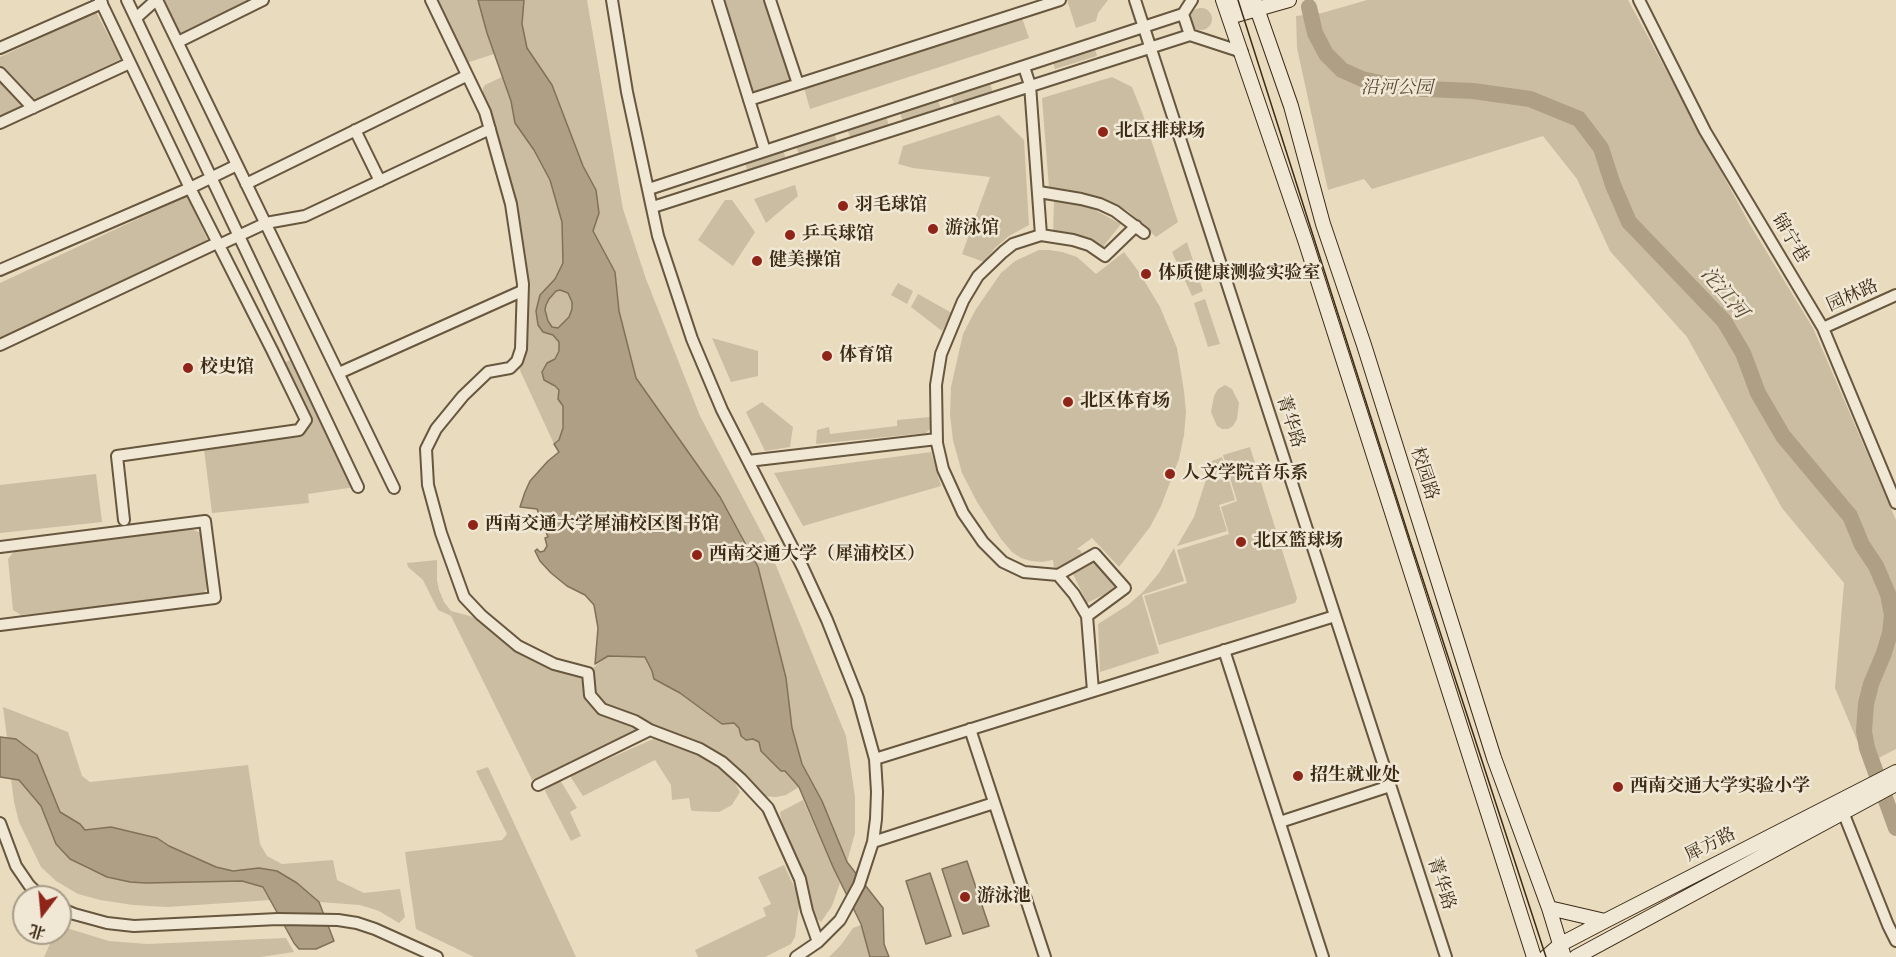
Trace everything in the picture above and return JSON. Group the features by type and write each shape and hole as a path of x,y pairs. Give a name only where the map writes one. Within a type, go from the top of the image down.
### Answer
{"street":[{"path":"127,0 358,487"},
{"path":"136,18 157,0 394,488"},
{"path":"178,42 263,0"},
{"path":"430,0 485,112 511,204 522,291 520,349 517,361 510,368 488,372 463,396 436,429 426,449 428,485 441,533 464,597 481,615 518,646 554,664 588,673 590,694 602,709 700,749 741,779 768,808 800,879 807,911 818,942"},
{"path":"718,0 765,151"},
{"path":"770,0 798,84"},
{"path":"749,100 1032,4 1060,0"},
{"name":"菁华路","path":"1135,0 1446,957"},
{"path":"649,189 1182,14 1192,0"},
{"path":"1289,0 1226,8 1313,262 1534,957"},
{"name":"锦宁巷","path":"1639,0 1705,131 1823,328 1896,503"},
{"path":"615,1 627,92 653,207 664,254 692,339 722,410 803,568 831,630 858,698 874,759 877,792 873,842 859,885 840,920 818,942 796,957"},
{"path":"0,48 101,2 190,188 306,420 299,430 117,456 124,520"},
{"name":"校园路","path":"1254,3 1291,106 1323,224 1494,758 1563,951"},
{"path":"1182,14 1190,35"},
{"path":"653,207 1190,35 1242,52"},
{"path":"0,123 130,63"},
{"path":"1024,67 1030,85 1041,235"},
{"path":"0,73 33,108"},
{"path":"246,184 466,76"},
{"path":"0,345 266,223 305,216 490,129"},
{"path":"355,130 380,181"},
{"path":"0,270 190,188 237,165"},
{"path":"1039,192 1100,204 1115,211 1140,229 1105,256 1089,245 1041,235 1014,244 994,259 978,276 963,301 941,354 936,385 937,439 943,469 963,513 983,542 1003,562 1024,572 1058,575 1095,554 1125,588 1087,616"},
{"path":"339,373 522,291"},
{"name":"园林路","path":"1823,328 1896,295"},
{"path":"748,461 937,439"},
{"path":"0,547 205,521 215,598 0,625"},
{"path":"1058,575 1074,594 1087,616 1093,691"},
{"path":"874,759 1335,616"},
{"path":"1224,650 1323,957"},
{"path":"970,729 1044,957"},
{"path":"538,785 650,730"},
{"name":"犀方路","path":"1576,957 1843,812 1896,772"},
{"name":"犀方路","path":"1546,957 1563,951 1605,921 1875,790 1896,784"},
{"path":"1280,822 1390,786"},
{"path":"873,842 994,803"},
{"path":"1843,812 1896,941"},
{"path":"0,823 16,866 28,885"},
{"path":"1549,908 1605,921"},
{"path":"72,913 107,923 134,926 278,919 338,920 375,929 437,957"},
{"path":"1601,957 1611,938"}],"green space":[{"path":"163,0 252,0 179,35"},
{"path":"435,0 478,0 494,54 463,64"},
{"path":"524,0 587,0 623,209 646,279 700,416 766,541 846,736 855,797 855,833 847,862 822,801 802,764 792,728 786,678 758,567 720,497 636,378 619,311 615,272 593,231 599,213 596,190 583,166 552,85 527,48 522,24"},
{"path":"722,0 765,0 791,82 752,95"},
{"path":"1067,0 1108,0 1098,13 1096,21 1076,28"},
{"name":"沿河公园","path":"1367,0 1628,0 1749,223 1813,328 1896,520 1896,749 1867,764 1835,688 1844,583 1782,508 1687,337 1610,251 1577,179 1543,136 1372,189 1364,179 1328,190 1297,48 1296,16 1322,13"},
{"path":"1201,8 1209,11 1212,19 1209,27 1201,30 1193,27 1190,19 1193,11"},
{"path":"96,12 121,59 0,116 0,57"},
{"path":"1022,18 1029,38 810,109 804,88"},
{"path":"1095,49 1097,56 1055,69 1053,62"},
{"path":"502,77 511,101 515,123 534,150 550,180 562,222 563,263 555,279 540,295 538,325 543,332 553,335 559,342 559,351 544,380 559,390 558,399 563,406 562,434 554,444 518,366 525,355 523,254 517,210 506,160 483,95 485,85"},
{"path":"1112,77 1132,87 1178,222 1156,237 1128,211 1109,201 1049,188 1042,98"},
{"path":"990,83 993,93 955,106 951,96"},
{"path":"938,100 941,109 903,122 900,113"},
{"path":"999,115 1024,140 1029,225 1009,236 984,262 962,254 990,177 913,168 898,164 903,146"},
{"path":"886,116 889,126 851,139 847,129"},
{"path":"834,133 837,142 799,155 796,146"},
{"path":"783,150 786,159 748,172 745,163"},
{"path":"795,185 798,196 766,223 754,199"},
{"path":"187,196 208,241 0,343 0,283"},
{"path":"725,200 732,200 755,232 733,266 698,240"},
{"path":"1054,201 1081,205 1121,224 1102,248 1053,232"},
{"path":"1187,242 1203,291 1192,296 1172,252"},
{"name":"北区体育场","path":"1039,250 1062,252 1077,257 1096,274 1124,252 1160,307 1177,348 1186,412 1179,459 1161,506 1150,527 1119,567 1092,538 1077,549 1083,556 1066,565 1054,568 1053,560 1031,561 1012,552 977,502 962,473 953,440 950,415 951,387 963,334 976,309 1001,273 1015,261"},
{"path":"898,283 913,291 907,304 891,295"},
{"path":"560,290 568,293 572,309 569,317 558,328 550,325 545,310 549,299"},
{"path":"918,294 952,313 942,331 911,307"},
{"path":"1205,299 1220,344 1208,347 1194,303"},
{"path":"712,338 758,351 758,376 731,382"},
{"path":"293,359 355,487 308,494 309,503 212,513 204,449 298,434 309,417 281,364"},
{"path":"1225,385 1232,389 1239,403 1237,419 1233,426 1222,429 1217,426 1211,412 1214,396 1218,389"},
{"path":"762,402 793,427 790,447 765,451 746,412"},
{"path":"930,417 930,429 926,433 816,444 817,430 829,427 830,434 897,426 897,420"},
{"name":"北区篮球场","path":"1250,447 1297,598 1296,601 1159,645 1144,596 1187,583 1177,550 1229,534 1221,507 1237,501 1223,455"},
{"path":"931,452 941,486 803,526 774,473"},
{"path":"1222,457 1235,500 1219,505 1227,531 1177,546 1194,517 1212,461"},
{"path":"96,474 102,522 0,533 0,485"},
{"path":"191,529 201,533 207,588 203,594 21,615 13,610 8,559 15,550"},
{"path":"1174,548 1184,581 1142,595 1159,653 1100,672 1098,624 1128,605 1143,592 1159,573"},
{"path":"437,560 439,590 451,611 481,619 499,636 575,672 581,677 587,698 594,708 605,716 632,723 639,729 532,780 451,616 438,610 423,580 408,567 407,563"},
{"path":"1098,561 1118,584 1087,603 1072,572"},
{"path":"608,656 645,657 654,680 680,693 722,724 734,723 739,728 741,736 759,742 768,758 781,771 785,771 799,787 786,795 761,796 672,734 605,705 598,698 595,690 593,668"},
{"path":"3,707 68,732 82,776 90,782 248,765 260,844 267,856 282,864 333,860 337,880 364,893 400,889 405,917 399,923 379,911 360,905 319,902 297,883 259,868 233,871 216,867 169,846 157,838 111,827 85,830 60,812 36,755 16,739 7,738"},
{"path":"653,739 664,739 709,758 733,779 740,792 732,805 719,812 693,811 689,798 672,800 671,785 655,760 583,796 570,776"},
{"path":"488,767 576,957 474,957 416,929 405,852 502,840 507,834 476,771"},
{"path":"11,779 19,780 41,806 56,844 70,859 107,877 130,882 242,881 263,887 271,900 167,907 133,905 78,894 72,890 72,885 63,885 41,867 19,822"},
{"path":"560,780 577,808 570,812 581,836 571,841 545,791 548,786"},
{"path":"803,800 840,883 832,906 821,922 816,918 796,858 783,831 780,812"},
{"path":"784,865 800,899 795,937 791,944 765,957 698,957 695,950 766,916 763,908 771,904 758,877"},
{"path":"861,925 870,957 829,957 853,928"},
{"path":"72,930 109,941 147,944 286,938 294,952 260,957 44,957 50,945 72,945"}],"shaded area":[{"path":"478,0 524,0 522,24 527,48 552,85 583,166 596,190 599,213 593,231 615,272 619,311 636,378 720,497 758,567 786,678 792,728 802,764 822,801 847,862 883,908 884,944 889,957 870,957 861,924 833,867 799,787 793,780 761,751 759,742 753,739 746,740 741,736 739,728 734,723 722,724 680,693 654,679 645,657 608,656 595,664 598,628 594,605 585,595 567,586 551,573 540,561 535,551 537,549 540,552 544,551 547,546 545,538 548,537 537,509 520,507 530,481 559,452 554,444 559,440 563,428 563,406 558,399 559,390 544,380 542,372 547,363 555,359 559,351 559,342 553,335 543,332 538,325 536,311 540,295 555,279 563,263 562,222 550,180 534,150 515,123 511,101","holes":["556,291 568,293 572,302 569,317 558,328 552,327 548,321 546,305"]},
{"path":"0,737 16,739 37,755 60,812 80,824 85,830 111,827 157,838 169,846 216,867 233,871 259,868 277,871 297,883 319,902 334,941 316,949 299,949 263,887 242,881 130,882 107,877 70,859 56,844 41,806 19,780 0,777"},
{"name":"游泳池","path":"967,861 989,926 963,934 942,869"},
{"name":"游泳池","path":"930,873 951,936 926,944 906,881"}],"waterway":[{"name":"沱江河","path":"1309,7 1315,33 1326,54 1342,70 1362,79 1403,88 1473,91 1530,99 1579,119 1601,148 1613,185 1629,222 1724,321 1743,353 1758,393 1783,436 1850,516 1862,545 1876,566 1888,594 1892,615 1890,633 1866,704 1864,731 1867,748 1896,828"}],"tram line":[{"path":"1238,0 1546,957"}],"place":[{"name":"北区排球场","path":"1103,132"},
{"name":"羽毛球馆","path":"843,206"},
{"name":"游泳馆","path":"933,229"},
{"name":"乒乓球馆","path":"790,235"},
{"name":"健美操馆","path":"757,261"},
{"name":"体质健康测验实验室","path":"1146,274"},
{"name":"体育馆","path":"827,356"},
{"name":"校史馆","path":"188,368"},
{"name":"北区体育场","path":"1068,402"},
{"name":"人文学院音乐系","path":"1170,474"},
{"name":"西南交通大学犀浦校区图书馆","path":"473,525"},
{"name":"北区篮球场","path":"1241,542"},
{"name":"西南交通大学（犀浦校区）","path":"697,555"},
{"name":"招生就业处","path":"1298,776"},
{"name":"西南交通大学实验小学","path":"1618,787"},
{"name":"游泳池","path":"965,897"}]}
